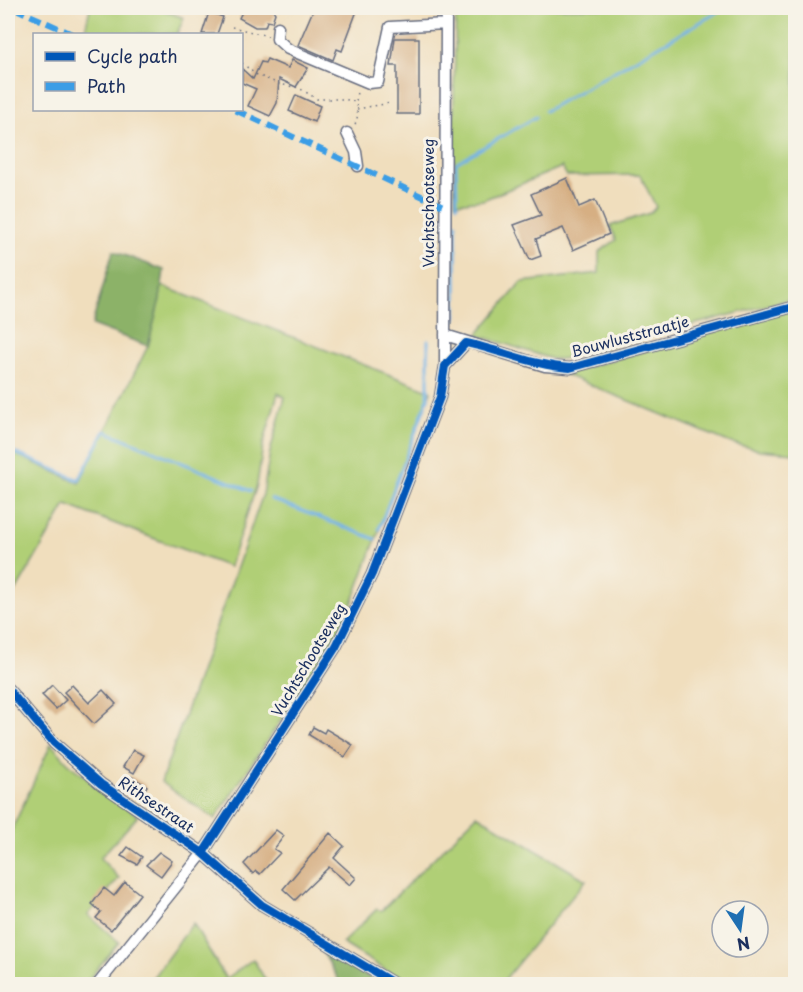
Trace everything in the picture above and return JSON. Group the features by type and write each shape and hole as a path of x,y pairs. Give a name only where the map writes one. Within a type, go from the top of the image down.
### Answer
{"street":[{"name":"Vuchtschootseweg","path":"98,984 203,853 336,647 356,612 440,397 445,366 443,206 446,8"},
{"path":"278,27 277,39 288,49 369,83 378,82 390,27 446,24"},
{"path":"347,133 356,152 358,166"},
{"name":"Bouwluststraatje","path":"445,335 466,343 501,350 545,366 570,368 795,306"},
{"path":"445,366 466,343"},
{"name":"Rithsestraat","path":"8,689 54,743 101,784 203,853 261,905 395,984"}],"path":[{"path":"232,27 277,39"},
{"path":"243,64 255,74 279,84 300,88 317,99 344,99 355,102"},
{"path":"347,133 358,121 355,102 362,80"},
{"path":"357,109 390,103"}],"green space":[{"path":"90,8 158,8 184,18 177,33 84,33"},
{"path":"456,8 795,8 795,298 562,359 552,359 477,335 522,282 599,273 599,252 616,240 610,226 650,213 656,207 640,175 567,176 562,167 483,200 455,203 453,134"},
{"path":"113,251 164,270 160,299 148,346 92,325"},
{"path":"162,286 431,391 350,609 333,642 215,819 161,782 263,494 270,452 285,397 278,393 263,445 257,485 229,567 66,505 8,605 8,451 79,483 148,346"},
{"path":"795,308 795,453 760,450 731,443 563,374"},
{"path":"51,744 71,766 138,816 100,858 119,878 88,915 119,942 85,984 8,984 8,838"},
{"path":"477,815 586,880 501,984 408,984 342,943 377,909 381,911"},
{"path":"193,923 226,979 253,959 268,984 148,984"},
{"path":"321,949 381,984 341,984"}],"building":[{"path":"244,8 272,8 275,13 272,22 267,21 265,27 255,27 239,18"},
{"path":"314,8 358,8 342,51 337,49 333,60 298,45"},
{"path":"209,12 223,17 217,33 202,33"},
{"path":"395,38 419,38 419,114 397,114 397,66 391,66"},
{"path":"267,59 288,68 292,60 308,68 296,87 279,79 277,103 270,116 248,106 256,89 243,83 243,70 253,79 261,62 265,63"},
{"path":"296,95 320,106 314,122 289,111"},
{"path":"567,178 579,207 595,200 609,234 573,250 563,228 536,239 541,256 530,260 514,225 541,215 531,194"},
{"path":"52,685 66,700 56,709 42,695"},
{"path":"72,685 89,703 103,690 116,704 94,724 64,692"},
{"path":"313,727 324,733 326,729 353,745 345,757 309,735"},
{"path":"133,750 144,755 134,773 123,767"},
{"path":"130,776 147,786 141,795 125,786"},
{"path":"276,830 284,836 274,849 280,853 260,874 256,871 253,874 244,864"},
{"path":"330,833 344,846 334,858 356,878 350,885 329,867 295,900 283,889"},
{"path":"128,847 142,857 137,864 121,856"},
{"path":"159,852 172,861 161,876 146,865"},
{"path":"125,882 140,894 111,930 96,918 101,912 92,904 104,888 114,896"}],"waterway":[{"path":"545,111 725,8"},
{"path":"457,205 456,163 536,117"},
{"path":"450,324 456,318 456,223"},
{"path":"379,529 428,398 428,340"},
{"path":"8,450 79,480 105,431 251,491"},
{"path":"271,499 375,539"}],"marked path":[{"path":"14,8 70,33"},
{"path":"237,111 443,206"}],"cycle path":[{"path":"203,853 336,647 372,574 440,397 445,366 466,343 543,364 570,368 796,306"},
{"path":"8,689 54,743 101,784 203,853 262,905 395,984"}]}
